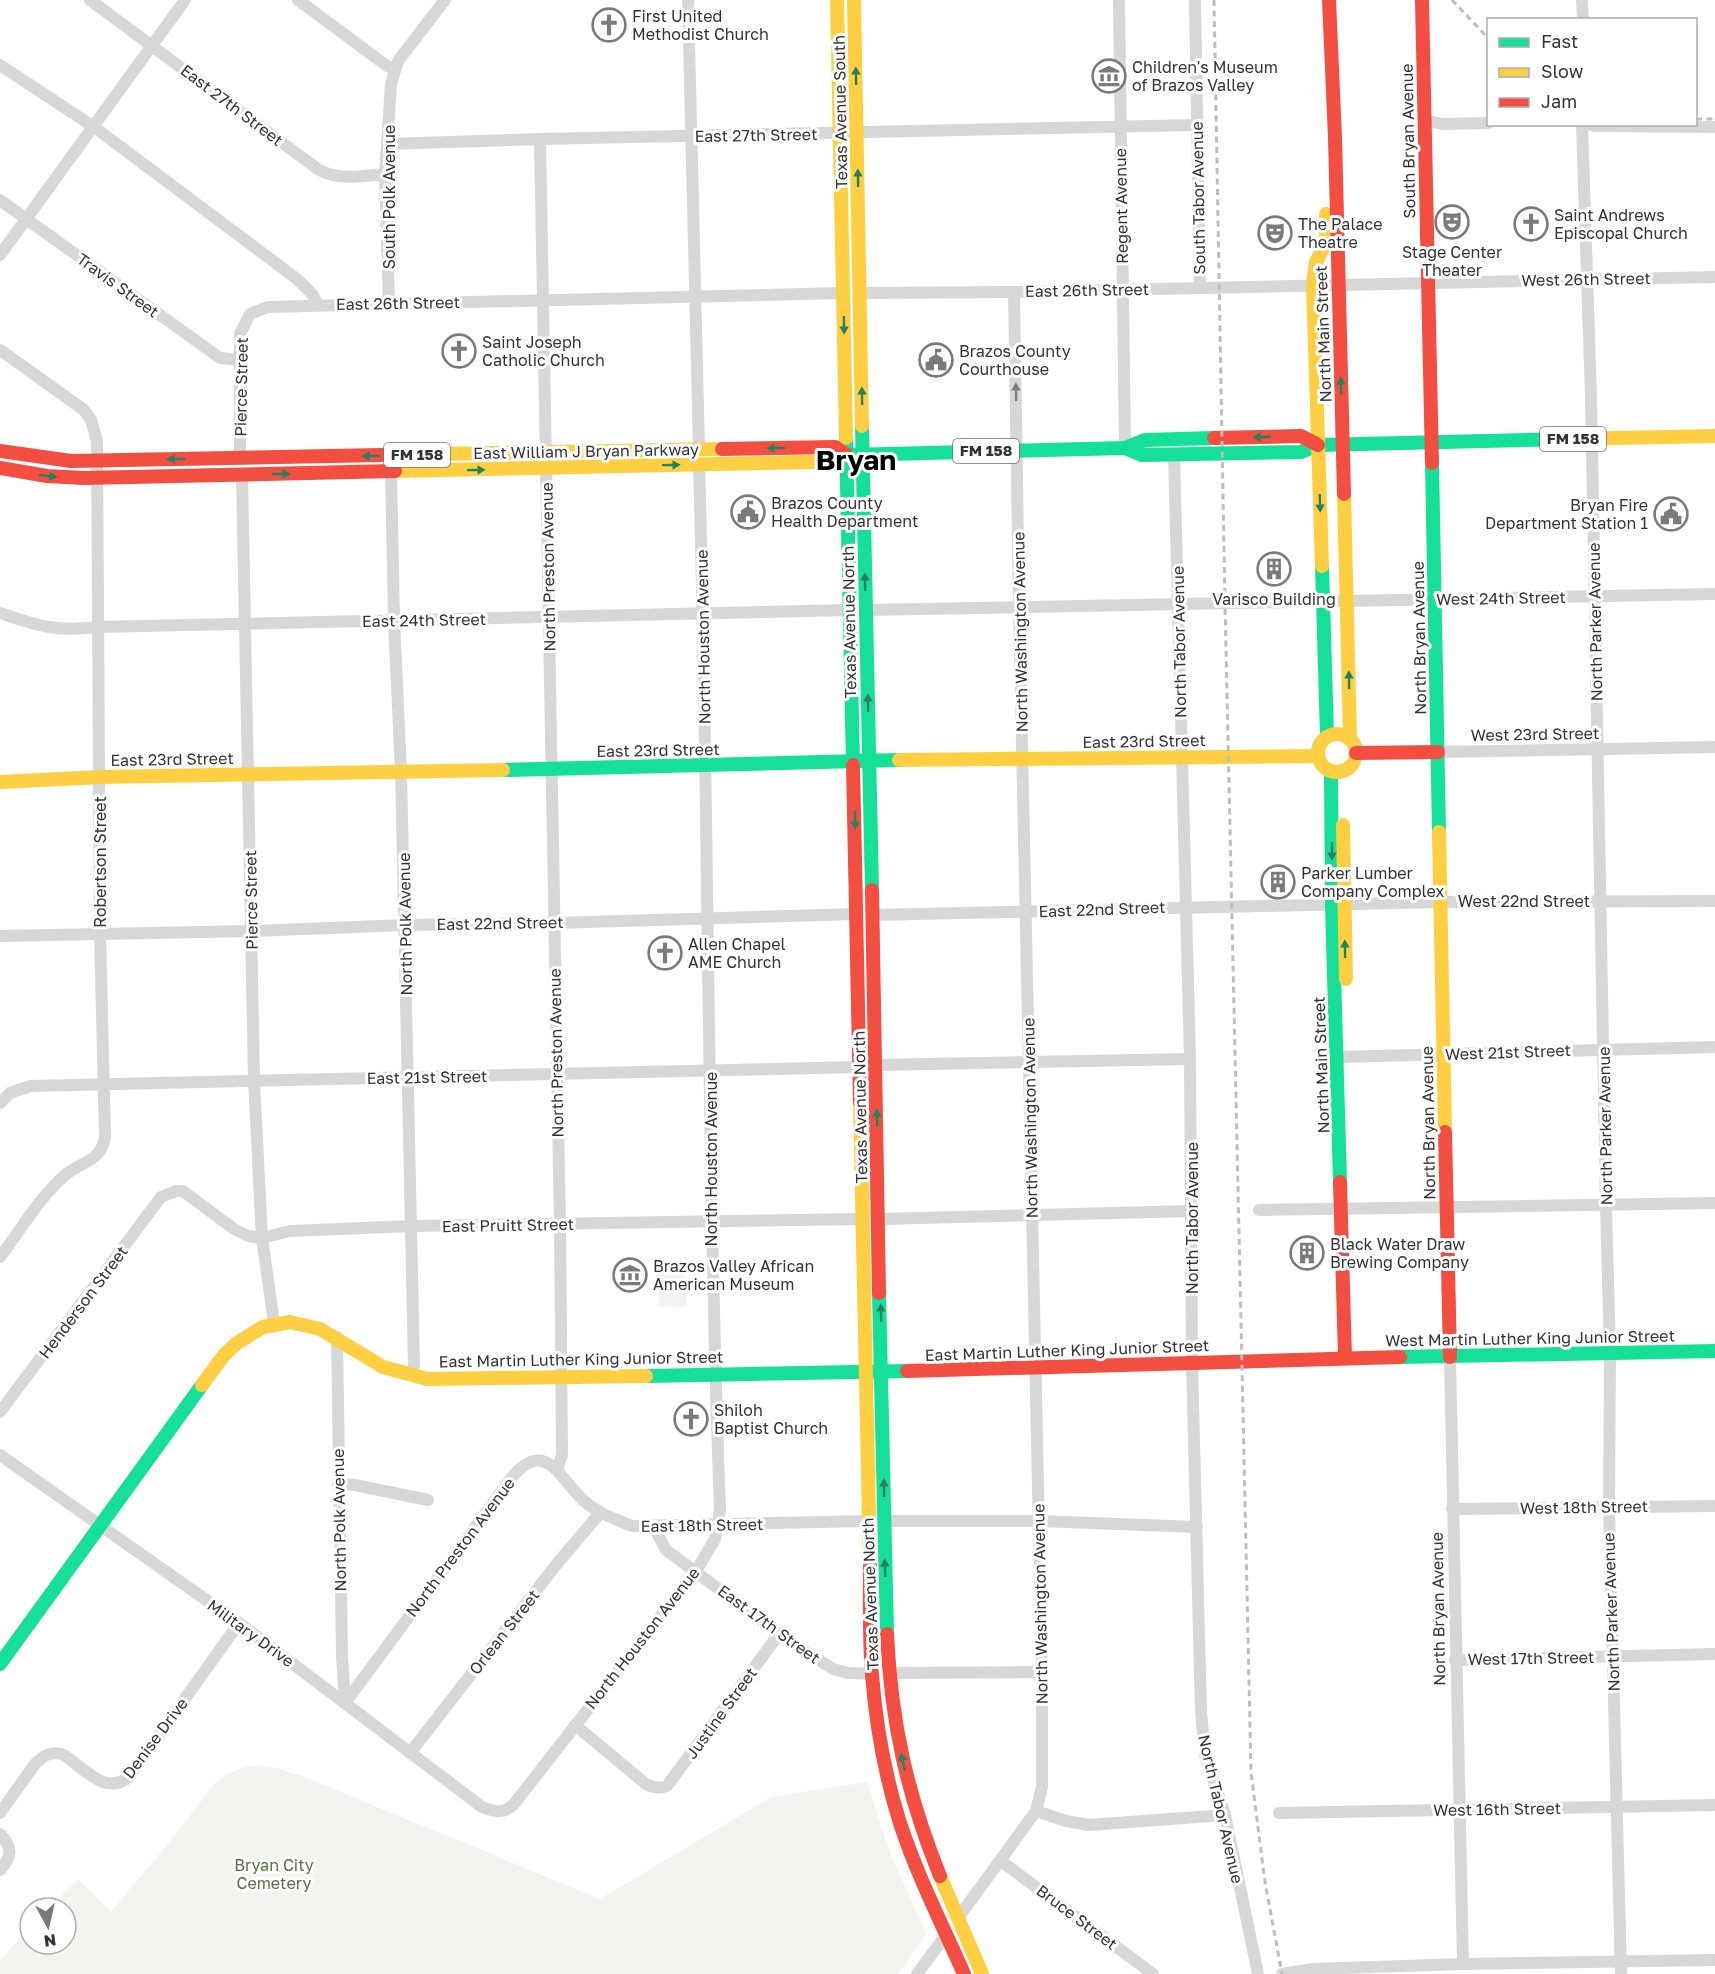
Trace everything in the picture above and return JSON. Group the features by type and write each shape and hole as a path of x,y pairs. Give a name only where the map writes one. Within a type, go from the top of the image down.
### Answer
{"main road":[{"name":"Texas Avenue South","path":"837,0 842,224"},
{"name":"Texas Avenue South","path":"854,0 859,224"},
{"path":"1329,0 1333,118"},
{"name":"South Bryan Avenue","path":"1422,0 1427,282"},
{"name":"North Main Street","path":"1333,118 1350,739"},
{"name":"North Main Street","path":"1327,736 1313,284 1316,262 1326,242 1328,136 1333,118"},
{"name":"Texas Avenue North","path":"842,224 872,1674 879,1730 900,1821 912,1855 964,1974"},
{"name":"Texas Avenue North","path":"859,224 884,1521 889,1673 895,1725 908,1786 927,1848 982,1974"},
{"name":"North Bryan Avenue","path":"1427,282 1450,1357"},
{"name":"East William J Bryan Parkway","path":"0,451 55,460 96,461 835,447 847,454 862,454 1125,448 1145,440 1301,436 1318,445"},
{"name":"FM 158","path":"1318,445 1715,436"},
{"name":"East William J Bryan Parkway","path":"1125,448 1142,455 1174,455 1301,452 1318,445"},
{"name":"East William J Bryan Parkway","path":"0,468 46,476 242,475 835,462 847,454"},
{"path":"1339,733 1350,739 1356,753 1352,765 1336,772 1321,765 1317,756 1320,743 1327,736 1339,733"},
{"name":"West 23rd Street","path":"1356,753 1438,752"},
{"name":"East 23rd Street","path":"0,782 100,777 869,761 1317,756"},
{"name":"North Main Street","path":"1336,772 1349,1358"},
{"name":"East Martin Luther King Junior Street","path":"0,1664 224,1355 240,1339 256,1329 274,1323 316,1326 337,1337 370,1361 389,1370 427,1379 866,1372 1349,1358"},
{"name":"West Martin Luther King Junior Street","path":"1349,1358 1715,1351"},
{"path":"889,1781 900,1790 918,1848 941,1902 958,1918"},
{"path":"946,1935 954,1937 961,1944 973,1974"}],"street":[{"name":"East 27th Street","path":"90,0 319,170 329,175 342,177 385,174"},
{"path":"0,255 184,0"},
{"path":"298,0 387,66 395,69"},
{"name":"South Polk Avenue","path":"388,303 385,174 391,84 398,61 445,0"},
{"path":"688,0 699,449"},
{"name":"Regent Avenue","path":"1119,0 1125,448"},
{"name":"South Tabor Avenue","path":"1195,0 1200,288"},
{"path":"1582,0 1583,18"},
{"name":"East 26th Street","path":"0,64 94,127 297,279 314,295 317,304 843,293"},
{"path":"1424,120 1443,124 1487,123"},
{"name":"East 27th Street","path":"387,144 1197,125"},
{"name":"North Parker Avenue","path":"1582,126 1592,439 1610,1354 1609,1507 1621,1968"},
{"path":"1595,126 1715,127"},
{"name":"North Preston Avenue","path":"345,1703 521,1467 537,1460 548,1462 557,1469 562,1455 560,1225 540,139"},
{"name":"Travis Street","path":"0,200 220,358 240,360"},
{"name":"West 26th Street","path":"1313,284 1715,277"},
{"name":"East 26th Street","path":"860,293 1014,292 1313,284"},
{"name":"North Washington Avenue","path":"958,1918 1036,1811 1042,1787 1042,1672 1014,292"},
{"name":"Pierce Street","path":"240,458 240,334 250,314 268,307 317,304"},
{"name":"Robertson Street","path":"0,350 84,410 91,420 96,441 100,934 105,1136 103,1148 95,1157 65,1175 52,1188 0,1257"},
{"name":"North Tabor Avenue","path":"1174,455 1190,1059 1192,1364 1203,1732 1210,1773 1225,1815 1258,1974"},
{"name":"North Houston Avenue","path":"500,1812 508,1810 514,1804 696,1571 709,1551 718,1525 720,1510 711,1222 711,1070 699,465"},
{"name":"North Polk Avenue","path":"392,472 394,620 401,772 412,1226 414,1366 412,1376"},
{"name":"Pierce Street","path":"242,475 254,1080 262,1238 274,1323"},
{"name":"West 24th Street","path":"1323,603 1715,594"},
{"path":"866,610 1323,603"},
{"name":"East 24th Street","path":"0,613 41,627 61,630 245,623 703,615 850,610"},
{"name":"West 23rd Street","path":"1438,752 1715,747"},
{"name":"West 22nd Street","path":"1338,905 1600,900 1715,901"},
{"name":"East 22nd Street","path":"873,915 1186,906 1338,905"},
{"name":"East 22nd Street","path":"0,936 251,932 405,925 856,914"},
{"name":"West 21st Street","path":"1343,1057 1715,1047"},
{"path":"875,1065 1029,1064 1190,1059"},
{"name":"East 21st Street","path":"0,1103 10,1093 30,1086 859,1066"},
{"name":"Henderson Street","path":"0,1412 161,1197 168,1193 183,1191 234,1229 248,1236 262,1238"},
{"path":"1259,1210 1446,1209 1715,1203"},
{"path":"879,1219 1192,1211"},
{"name":"East Pruitt Street","path":"262,1238 290,1231 412,1226 863,1219"},
{"name":"North Polk Avenue","path":"337,1337 342,1656 345,1703"},
{"name":"North Bryan Avenue","path":"1450,1357 1463,1964"},
{"name":"Military Drive","path":"0,1455 239,1623 482,1807 500,1812"},
{"name":"East 18th Street","path":"557,1469 583,1500 600,1513 632,1526 868,1521"},
{"path":"339,1484 355,1485 428,1500"},
{"name":"West 18th Street","path":"1452,1509 1715,1506"},
{"name":"Orlean Street","path":"410,1753 600,1513"},
{"path":"884,1521 1038,1521 1197,1527"},
{"name":"East 17th Street","path":"654,1527 666,1550 779,1634 833,1669 848,1673 872,1674"},
{"name":"Denise Drive","path":"0,1813 35,1764 48,1754 62,1754 98,1781 112,1784 129,1777 239,1623"},
{"name":"Justine Street","path":"575,1725 646,1784 661,1788 667,1786 779,1634"},
{"name":"West 17th Street","path":"1455,1660 1715,1654"},
{"path":"889,1673 1042,1672"},
{"name":"West 16th Street","path":"1279,1813 1715,1805"},
{"path":"1036,1811 1066,1821 1089,1825 1225,1815"},
{"path":"0,1834 7,1841 10,1849 10,1856 0,1870"},
{"name":"Bruce Street","path":"1001,1861 1153,1974"},
{"path":"917,1974 946,1935"},
{"path":"1282,1974 1313,1969 1463,1964 1621,1968 1715,1960"}],"green space":[{"path":"685,1260 686,1306 659,1307 658,1261"},
{"name":"Bryan City Cemetery","path":"256,1765 277,1768 302,1776 600,1899 771,1797 867,1782 889,1850 926,1934 898,1974 0,1974 0,1960 18,1941 18,1956 78,1956 78,1896 62,1896 78,1879 111,1912 177,1833 214,1784 241,1768"}],"railway":[{"path":"1214,0 1251,1772 1265,1882 1282,1974"},
{"path":"1452,0 1487,37"},
{"path":"1697,119 1715,119"}],"traffic: fast":[{"path":"862,426 872,890"},
{"path":"846,438 853,765"},
{"path":"813,462 835,462 847,455 1125,448 1145,440 1214,438"},
{"path":"1125,448 1142,455 1301,452 1318,445 1566,439"},
{"path":"1432,463 1439,832"},
{"path":"1322,566 1327,736"},
{"path":"503,770 899,760"},
{"path":"1331,772 1332,905 1340,1182"},
{"path":"879,1293 887,1634"},
{"path":"1400,1357 1715,1351"},
{"path":"646,1376 907,1371"},
{"path":"0,1664 202,1385"}],"traffic: slow":[{"path":"837,0 846,438"},
{"path":"854,0 862,426"},
{"path":"1322,566 1313,284 1316,262 1326,242 1326,214"},
{"path":"1566,439 1715,436"},
{"path":"381,455 722,449"},
{"path":"395,471 813,462"},
{"path":"1344,494 1350,739"},
{"path":"1337,734 1351,739 1356,753 1351,767 1337,772 1323,767 1318,753 1323,739 1337,734"},
{"path":"899,760 1317,756"},
{"path":"0,782 100,777 503,770"},
{"path":"1343,825 1346,979"},
{"path":"1439,832 1445,1132"},
{"path":"860,1102 870,1566"},
{"path":"202,1385 224,1355 237,1343 263,1327 290,1322 320,1329 383,1367 427,1379 646,1376"},
{"path":"940,1876 982,1974"}],"traffic: jam":[{"path":"1329,0 1335,138 1344,494"},
{"path":"1422,0 1432,463"},
{"path":"1214,438 1301,436 1318,445"},
{"path":"722,449 835,447 847,455"},
{"path":"0,451 71,461 381,455"},
{"path":"0,468 47,476 84,478 395,471"},
{"path":"1356,753 1438,752"},
{"path":"853,765 860,1102"},
{"path":"872,890 879,1293"},
{"path":"1445,1132 1450,1357"},
{"path":"1340,1182 1345,1358"},
{"path":"907,1371 1400,1357"},
{"path":"870,1566 872,1675 879,1731 890,1787 914,1862 964,1974"},
{"path":"887,1634 892,1697 903,1757 918,1816 940,1876"}],"place":[{"name":"First United Methodist Church","path":"609,25"},
{"name":"Children's Museum of Brazos Valley","path":"1109,76"},
{"name":"Stage Center Theater","path":"1452,222"},
{"name":"Saint Andrews Episcopal Church","path":"1531,224"},
{"name":"The Palace Theatre","path":"1275,233"},
{"name":"Saint Joseph Catholic Church","path":"459,351"},
{"name":"Brazos County Courthouse","path":"936,360"},
{"name":"Brazos County Health Department","path":"748,512"},
{"name":"Bryan Fire Department Station 1","path":"1671,514"},
{"name":"Varisco Building","path":"1274,569"},
{"name":"Parker Lumber Company Complex","path":"1278,882"},
{"name":"Allen Chapel AME Church","path":"665,953"},
{"name":"Black Water Draw Brewing Company","path":"1307,1253"},
{"name":"Brazos Valley African American Museum","path":"630,1275"},
{"name":"Shiloh Baptist Church","path":"691,1419"}],"district":[{"name":"Bryan","path":"856,460"}]}
